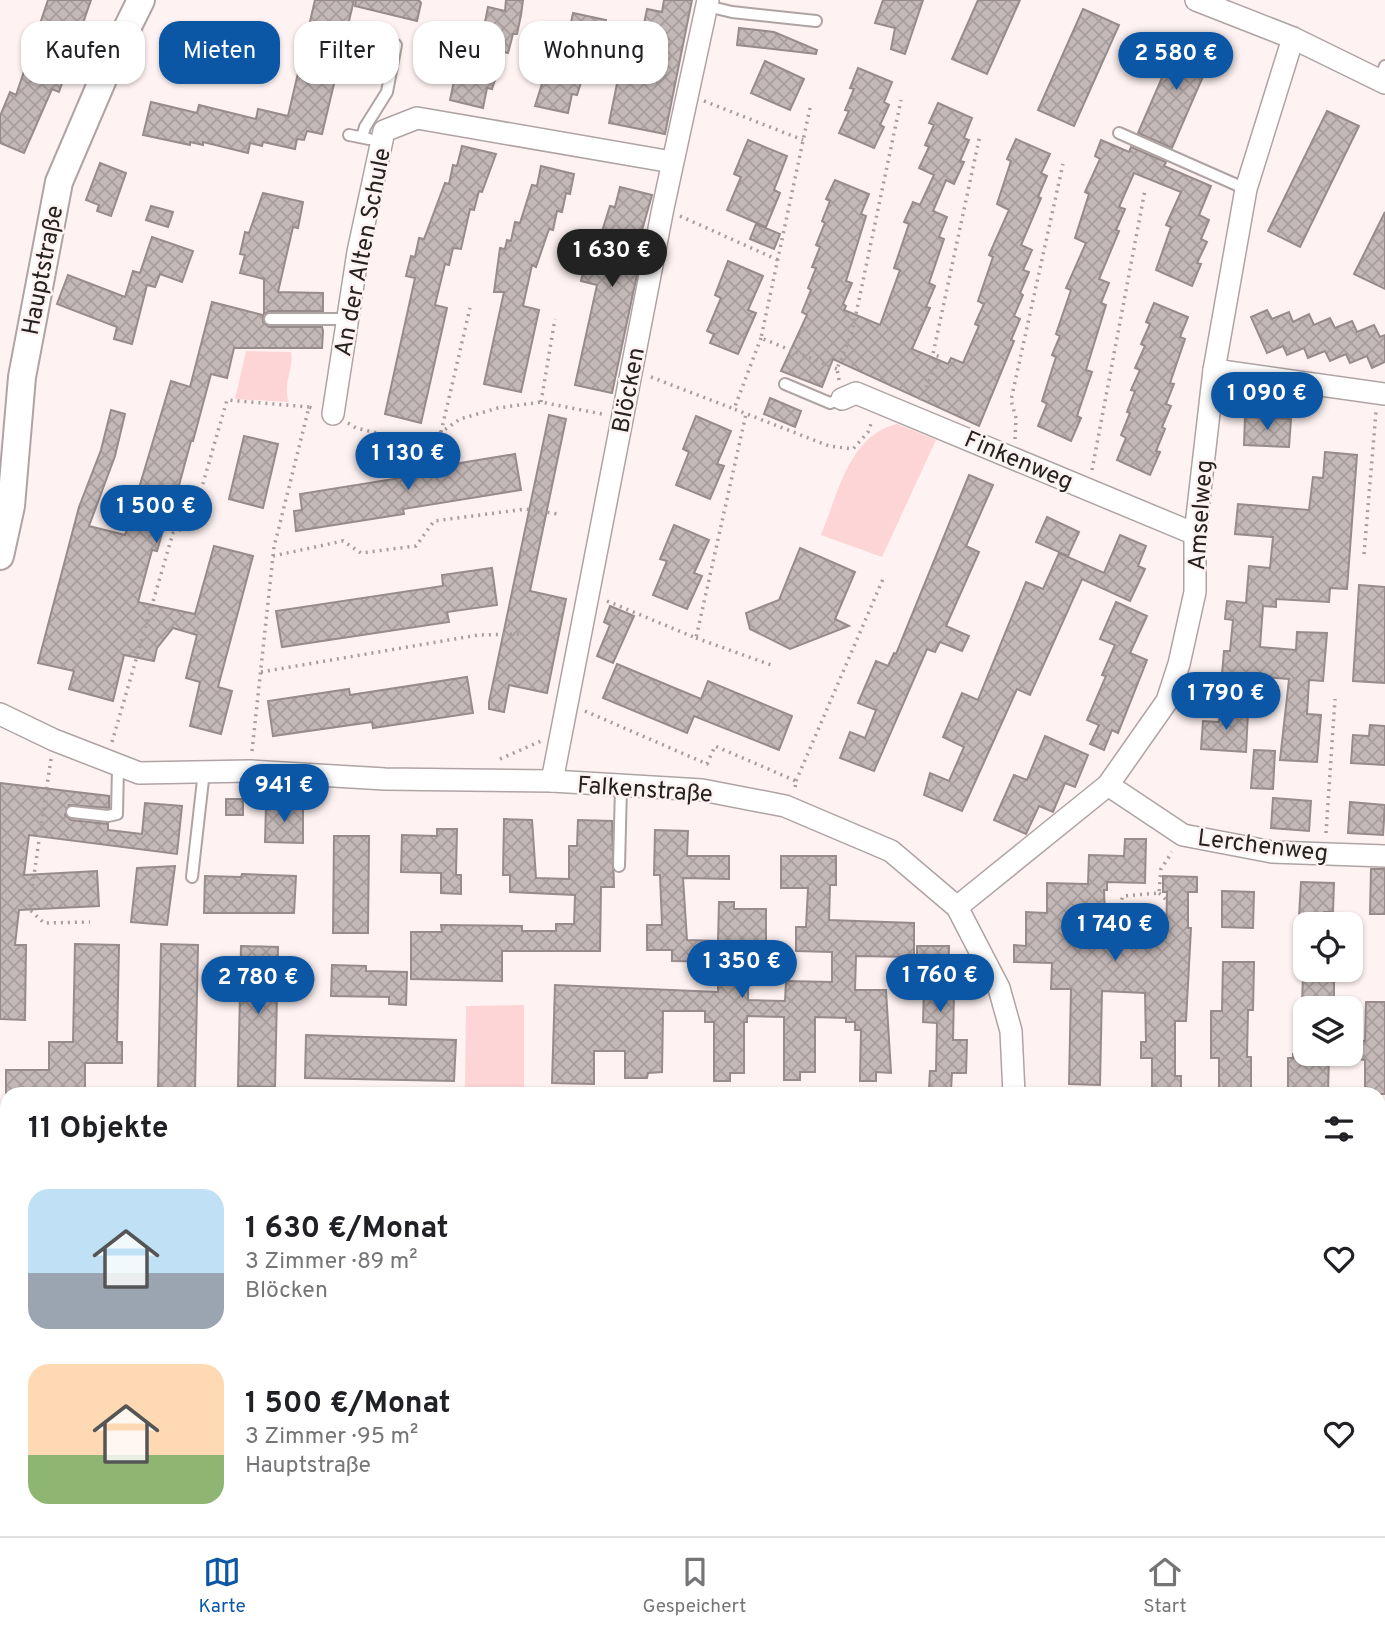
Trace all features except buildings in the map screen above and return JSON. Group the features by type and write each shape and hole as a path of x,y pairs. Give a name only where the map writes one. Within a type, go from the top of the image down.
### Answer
{"street":[{"name":"Hauptstraße","path":"0,556 11,506 8,450 59,182 109,65 141,0"},
{"path":"1196,0 1383,76"},
{"name":"Blöcken","path":"552,781 663,208 707,3"},
{"name":"Amselweg","path":"957,908 1108,785 1167,701 1195,592 1195,534 1214,370 1246,189 1293,38"},
{"name":"An der Alten Schule","path":"333,414 372,139 384,131 417,118 673,162"},
{"path":"1214,370 1381,393"},
{"name":"Finkenweg","path":"842,399 856,393 1195,534"},
{"name":"Falkenstraße","path":"0,714 54,740 139,772 250,771 386,779 552,781 702,790 792,809 891,851 957,908 999,988 1011,1031 1014,1087"},
{"name":"Lerchenweg","path":"1108,785 1183,835 1272,852 1385,856"}],"lane":[{"path":"707,3 732,12 816,21"},
{"path":"372,139 365,127 387,92 389,84"},
{"path":"1119,133 1246,189"},
{"path":"349,135 372,139"},
{"path":"270,319 348,319"},
{"path":"785,384 830,403 842,399"},
{"path":"72,812 108,816 117,814 120,797 113,764"},
{"path":"192,877 204,771"},
{"path":"619,866 621,787"}],"path":[{"path":"687,94 803,140"},
{"path":"842,399 837,369 852,333 901,100"},
{"path":"734,409 761,338 810,108"},
{"path":"912,415 940,357 933,354 980,135"},
{"path":"1010,456 1017,431 1011,400 1063,164"},
{"path":"1088,489 1145,190"},
{"path":"663,208 778,260"},
{"path":"441,432 470,308"},
{"path":"541,402 555,319"},
{"path":"761,338 837,369"},
{"path":"632,369 829,446 853,449 868,432 879,402"},
{"path":"1364,554 1381,393"},
{"path":"113,764 173,533 191,525 227,400 309,407 333,414 356,428 424,444 460,419 479,412 541,402 623,418"},
{"path":"250,771 273,556 309,407"},
{"path":"696,638 747,414"},
{"path":"273,556 343,541 361,553 416,546 434,521 526,509 558,514"},
{"path":"792,809 796,781 883,579"},
{"path":"589,593 696,638 775,666"},
{"path":"261,672 478,635 524,634"},
{"path":"1325,855 1335,699"},
{"path":"568,703 707,764 715,746 796,781"},
{"path":"499,760 562,731"},
{"path":"54,740 29,909 44,923 90,922"},
{"name":"Lerchenweg","path":"1159,893 1161,869 1183,835"},
{"path":"1112,926 1123,895 1159,893 1174,907"}],"shaded area":[{"path":"246,351 291,352 287,389 289,402 235,399"},
{"path":"897,424 936,440 882,557 821,535 847,468 856,453 867,440 881,430"},
{"path":"524,1005 524,1087 465,1087 466,1006"}]}
